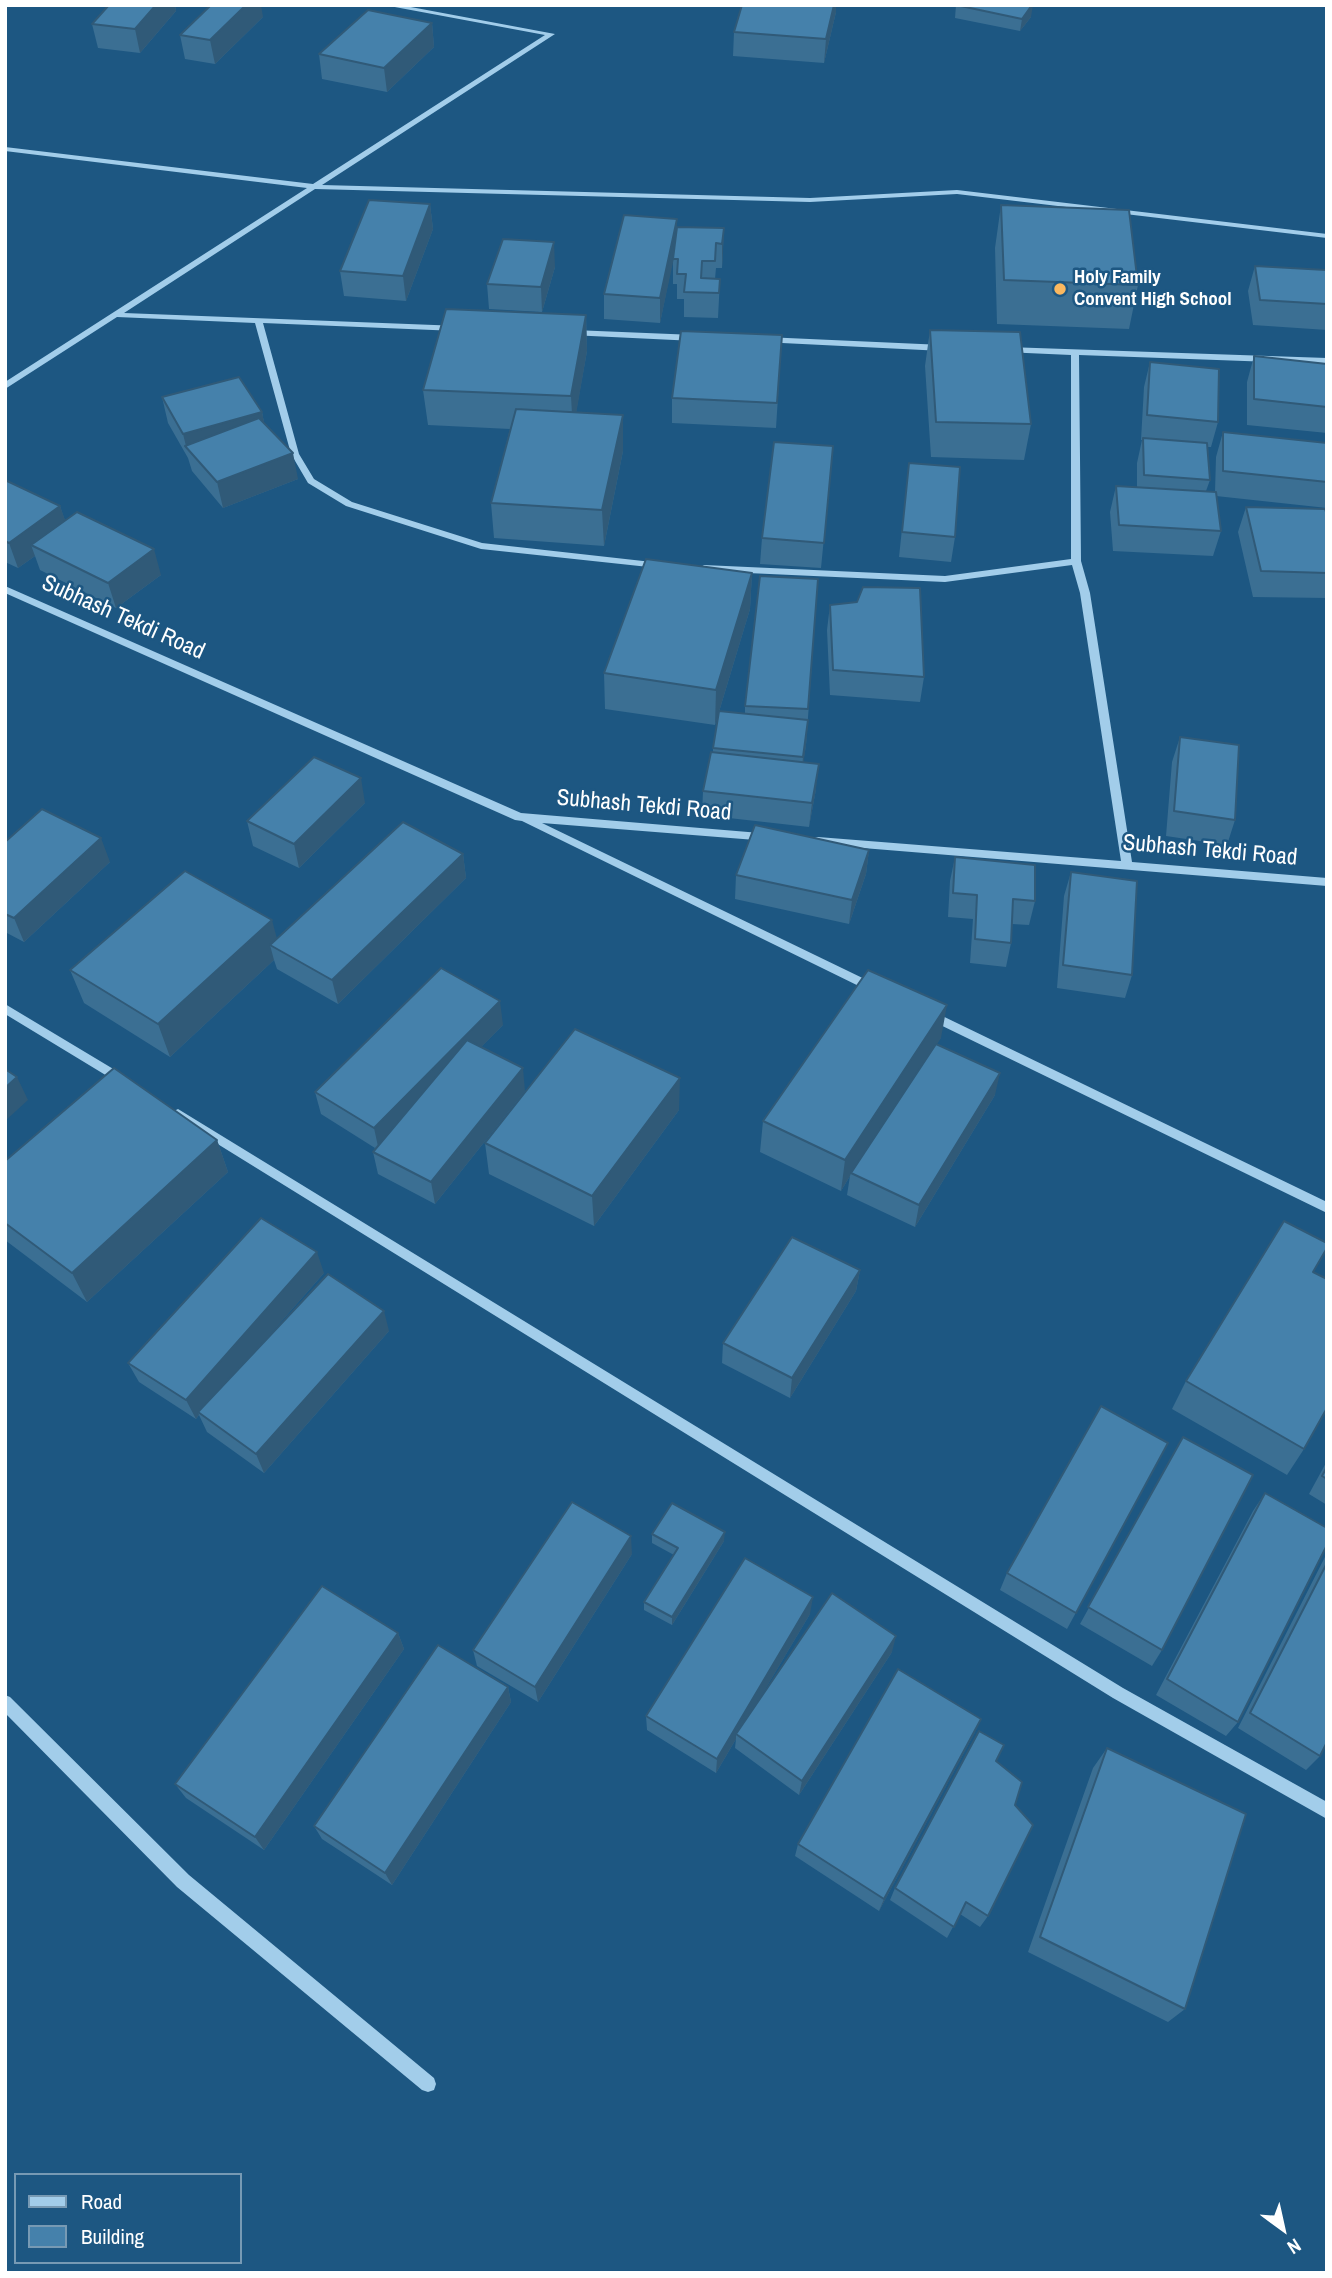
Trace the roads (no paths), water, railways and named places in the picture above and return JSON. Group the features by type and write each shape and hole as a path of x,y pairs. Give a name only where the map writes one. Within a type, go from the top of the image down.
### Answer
{"street":[{"path":"5,386 551,34 387,5"},
{"path":"5,149 316,187 810,200 957,192 1327,236"},
{"path":"118,315 466,328"},
{"path":"258,320 295,454 311,481 349,504 481,546 674,567"},
{"path":"563,332 701,338"},
{"path":"757,340 951,348"},
{"path":"992,350 1327,361"},
{"path":"1075,353 1076,561 1085,593 1128,866"},
{"path":"688,568 945,579 1076,561"},
{"name":"Subhash Tekdi Road","path":"5,589 519,817 782,838"},
{"path":"519,817 880,991"},
{"name":"Subhash Tekdi Road","path":"810,840 1327,882"},
{"path":"5,1007 131,1085"},
{"path":"918,1009 1327,1208"},
{"path":"166,1107 1118,1693 1327,1811"},
{"path":"5,1702 183,1881 428,2084"}],"place":[{"name":"Holy Family Convent High School","path":"1060,289"}]}
